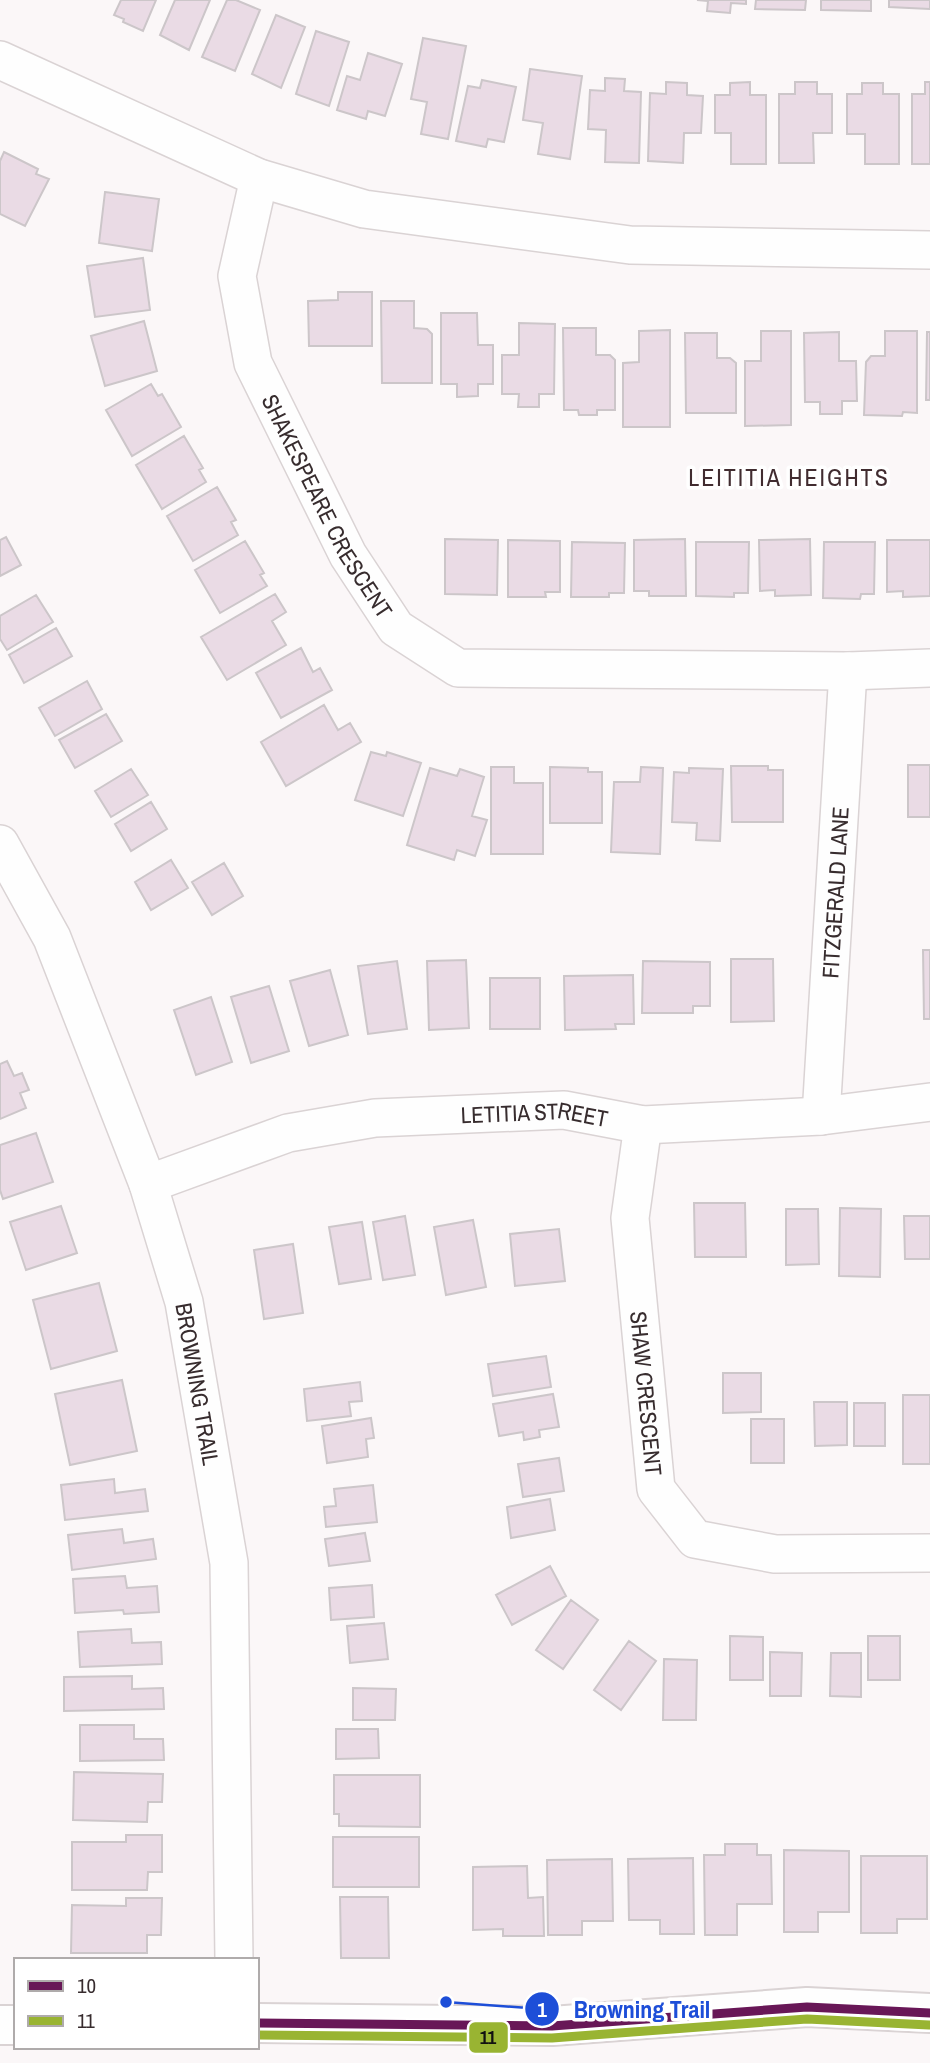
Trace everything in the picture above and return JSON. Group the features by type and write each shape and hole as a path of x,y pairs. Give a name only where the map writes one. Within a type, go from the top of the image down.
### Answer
{"street":[{"path":"0,60 259,178 364,209 630,246 930,250"},
{"name":"SHAKESPEARE CRESCENT","path":"259,178 237,276 253,363 348,555 396,628 458,668 848,671 930,668"},
{"name":"FITZGERALD LANE","path":"821,1116 848,671"},
{"name":"BROWNING TRAIL","path":"0,844 52,938 148,1184 184,1302 229,1563 234,1958"},
{"name":"LETITIA STREET","path":"148,1184 288,1133 375,1118 564,1110 643,1125 821,1116 930,1102"},
{"name":"SHAW CRESCENT","path":"643,1125 630,1218 656,1489 695,1539 775,1554 930,1553"},
{"path":"259,2023 552,2026 807,2007 930,2013"}],"building":[{"path":"121,0 156,0 143,31 114,15"},
{"path":"175,0 210,0 189,50 160,35"},
{"path":"227,0 236,0 260,10 235,71 202,57"},
{"path":"697,0 746,0 746,4 731,3 730,13 707,11 708,1"},
{"path":"756,0 806,0 805,10 755,9"},
{"path":"821,0 871,0 871,11 821,10"},
{"path":"889,0 930,0 930,9 889,7"},
{"path":"276,15 305,27 281,88 252,74"},
{"path":"316,31 349,42 329,106 296,94"},
{"path":"423,38 466,46 448,139 421,134 427,102 411,99"},
{"path":"368,53 402,64 385,116 368,111 366,119 337,110 347,76 360,80"},
{"path":"530,69 582,76 570,159 538,154 543,123 523,120"},
{"path":"605,78 625,79 624,91 641,92 639,163 605,162 606,130 588,129 590,90 605,91"},
{"path":"482,80 516,87 504,142 488,139 486,147 456,141 468,86 480,88"},
{"path":"666,82 687,83 687,95 703,96 701,133 684,133 683,163 648,161 650,93 666,94"},
{"path":"750,82 750,95 766,95 766,164 731,164 731,133 715,133 715,95 730,95 730,83"},
{"path":"795,82 817,82 817,94 832,94 832,133 813,133 814,163 779,163 779,94 795,94"},
{"path":"925,82 930,82 930,164 912,164 912,94 925,94"},
{"path":"862,83 883,83 883,94 899,94 899,164 865,164 865,134 847,134 847,94 862,94"},
{"path":"4,152 38,169 36,174 49,179 25,226 0,214 0,161"},
{"path":"105,192 159,199 152,251 99,243"},
{"path":"143,258 150,310 95,317 87,266"},
{"path":"338,292 372,292 372,346 309,346 308,301 338,300"},
{"path":"381,301 414,301 414,328 427,329 432,334 432,383 382,383"},
{"path":"441,313 477,313 478,345 493,345 493,384 478,384 478,396 457,397 457,384 441,384"},
{"path":"144,321 157,371 105,386 91,336"},
{"path":"519,323 555,324 554,394 539,394 539,407 518,407 519,394 502,394 502,355 519,355"},
{"path":"563,328 596,328 596,355 610,355 615,360 615,410 597,410 597,415 579,415 578,410 564,410"},
{"path":"670,330 670,427 623,427 623,363 639,362 639,331"},
{"path":"761,331 791,331 791,425 745,426 745,361 761,361"},
{"path":"885,331 917,331 917,413 903,412 902,416 864,415 866,362 871,356 885,356"},
{"path":"839,332 839,361 856,361 857,401 842,401 842,414 820,414 820,402 805,402 804,333"},
{"path":"927,332 930,332 930,400 926,400"},
{"path":"685,333 717,333 717,358 730,358 736,363 736,413 686,413"},
{"path":"151,384 158,396 162,394 181,427 132,456 106,410"},
{"path":"184,436 203,468 199,470 206,482 162,509 136,465"},
{"path":"217,487 236,520 231,522 238,535 193,561 167,516"},
{"path":"6,537 21,565 0,576 0,540"},
{"path":"445,539 498,540 497,595 445,594"},
{"path":"685,539 686,596 649,596 649,591 634,591 634,540"},
{"path":"810,539 811,595 775,596 775,590 760,591 759,540"},
{"path":"508,540 560,541 560,592 545,592 546,597 508,597"},
{"path":"887,540 930,540 930,596 903,597 903,591 887,592"},
{"path":"245,541 264,573 260,575 267,586 220,613 195,570"},
{"path":"572,542 625,543 624,593 609,593 609,597 571,597"},
{"path":"696,542 749,542 748,593 734,593 734,597 696,596"},
{"path":"824,542 875,542 874,594 861,594 860,599 823,598"},
{"path":"275,594 286,612 272,621 286,645 227,680 201,637"},
{"path":"36,595 53,622 7,650 0,639 0,616"},
{"path":"56,628 72,656 24,683 9,655"},
{"path":"301,648 313,672 320,668 332,690 281,718 256,673"},
{"path":"87,681 102,709 55,736 39,708"},
{"path":"324,705 338,730 350,723 361,742 286,786 261,742"},
{"path":"106,714 122,741 75,768 59,740"},
{"path":"371,752 386,756 387,752 421,763 403,816 355,800"},
{"path":"908,765 930,765 930,817 908,817"},
{"path":"731,766 768,766 768,770 783,770 783,822 732,822"},
{"path":"491,767 514,767 514,783 543,783 543,854 491,854"},
{"path":"550,767 588,768 588,772 602,772 602,823 550,823"},
{"path":"641,767 663,768 660,854 611,852 614,782 640,782"},
{"path":"430,768 457,776 460,769 484,777 472,816 487,820 475,856 457,850 454,860 407,845"},
{"path":"689,768 723,769 720,841 696,840 697,823 672,822 674,772 689,773"},
{"path":"131,769 148,795 111,817 95,791"},
{"path":"151,802 167,829 131,851 115,824"},
{"path":"171,860 188,888 151,910 135,882"},
{"path":"224,863 243,896 212,915 192,882"},
{"path":"923,950 930,950 930,1019 924,1019"},
{"path":"731,959 773,959 774,1021 731,1022"},
{"path":"466,960 469,1028 429,1030 427,961"},
{"path":"397,961 407,1029 368,1034 358,966"},
{"path":"643,961 710,962 710,1006 693,1006 693,1013 642,1013"},
{"path":"330,970 348,1035 309,1046 290,981"},
{"path":"633,975 634,1024 615,1024 616,1029 565,1030 564,976"},
{"path":"490,978 540,978 540,1029 490,1029"},
{"path":"269,986 289,1051 251,1063 231,997"},
{"path":"211,997 232,1062 196,1075 174,1010"},
{"path":"7,1061 14,1076 22,1073 29,1090 20,1093 26,1108 0,1119 0,1064"},
{"path":"36,1133 53,1182 3,1199 0,1190 0,1145"},
{"path":"694,1203 745,1203 746,1257 695,1257"},
{"path":"61,1206 77,1253 26,1270 10,1222"},
{"path":"840,1208 881,1209 880,1277 839,1276"},
{"path":"786,1209 818,1209 819,1264 786,1265"},
{"path":"405,1216 415,1275 383,1280 373,1222"},
{"path":"904,1216 930,1216 930,1259 905,1259"},
{"path":"473,1220 486,1287 446,1295 434,1227"},
{"path":"362,1222 371,1279 339,1284 329,1227"},
{"path":"559,1229 565,1281 515,1286 510,1234"},
{"path":"293,1244 303,1313 264,1319 254,1250"},
{"path":"99,1283 117,1351 51,1369 33,1300"},
{"path":"546,1356 551,1387 493,1396 488,1364"},
{"path":"723,1373 761,1373 761,1412 723,1413"},
{"path":"122,1380 137,1451 70,1465 55,1394"},
{"path":"360,1382 362,1401 349,1402 351,1416 307,1421 304,1389"},
{"path":"553,1394 559,1427 539,1430 540,1437 524,1440 523,1432 499,1436 493,1404"},
{"path":"903,1395 930,1395 930,1464 903,1464"},
{"path":"814,1402 847,1402 847,1445 815,1446"},
{"path":"854,1403 885,1403 885,1446 854,1446"},
{"path":"371,1418 374,1438 366,1439 368,1457 327,1463 322,1426"},
{"path":"751,1419 784,1419 784,1463 751,1463"},
{"path":"559,1458 564,1491 523,1497 518,1464"},
{"path":"114,1479 115,1493 145,1489 148,1511 65,1520 61,1485"},
{"path":"373,1485 377,1522 326,1527 324,1507 336,1506 334,1489"},
{"path":"550,1499 555,1530 511,1538 507,1507"},
{"path":"122,1529 124,1543 153,1539 156,1559 72,1570 68,1535"},
{"path":"365,1533 370,1561 329,1566 325,1539"},
{"path":"550,1566 566,1596 512,1625 496,1595"},
{"path":"125,1576 127,1588 157,1586 159,1612 124,1614 123,1610 75,1613 73,1579"},
{"path":"372,1585 374,1617 331,1620 329,1588"},
{"path":"571,1600 598,1620 563,1669 536,1650"},
{"path":"384,1623 388,1659 350,1663 347,1626"},
{"path":"131,1629 132,1643 161,1642 162,1664 80,1667 78,1632"},
{"path":"730,1636 763,1637 763,1680 730,1680"},
{"path":"868,1636 900,1636 900,1680 868,1680"},
{"path":"629,1641 656,1661 621,1710 594,1690"},
{"path":"770,1652 802,1653 801,1696 770,1696"},
{"path":"831,1653 861,1653 861,1697 830,1696"},
{"path":"664,1659 697,1660 696,1720 663,1720"},
{"path":"132,1676 132,1689 163,1688 164,1709 64,1711 64,1677"},
{"path":"353,1688 396,1689 395,1720 353,1720"},
{"path":"80,1725 134,1725 134,1739 163,1739 164,1760 80,1761"},
{"path":"336,1729 378,1729 379,1758 336,1759"},
{"path":"74,1772 163,1774 162,1802 148,1802 147,1822 73,1820"},
{"path":"334,1775 420,1775 420,1827 339,1826 339,1814 334,1814"},
{"path":"126,1835 162,1835 162,1872 148,1872 147,1890 72,1890 72,1842 126,1842"},
{"path":"333,1837 419,1837 419,1887 333,1887"},
{"path":"725,1844 757,1844 757,1855 771,1855 772,1904 737,1904 737,1935 705,1935 704,1855 725,1855"},
{"path":"784,1850 849,1851 849,1912 818,1912 818,1932 784,1932"},
{"path":"861,1856 927,1856 927,1919 897,1919 897,1933 861,1933"},
{"path":"693,1858 694,1934 660,1934 660,1920 629,1920 628,1859"},
{"path":"612,1859 613,1921 582,1921 582,1935 548,1935 547,1860"},
{"path":"527,1866 528,1898 543,1897 544,1936 503,1936 503,1929 473,1930 473,1867"},
{"path":"340,1897 388,1897 389,1958 341,1958"},
{"path":"126,1898 162,1898 161,1935 147,1935 147,1953 71,1953 72,1905 126,1906"}],"transit line":[{"name":"10","path":"259,2023 552,2026 807,2007 930,2013"},
{"name":"11","path":"259,2035 552,2038 807,2019 929,2025"}],"place":[{"name":"Browning Trail","path":"446,2002"}],"district":[{"name":"LEITITIA HEIGHTS","path":"789,477"}]}
